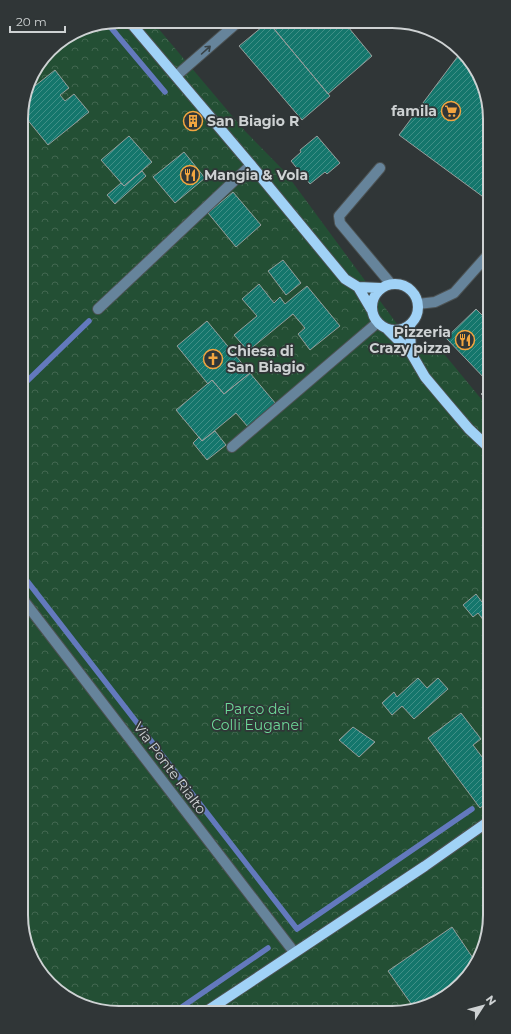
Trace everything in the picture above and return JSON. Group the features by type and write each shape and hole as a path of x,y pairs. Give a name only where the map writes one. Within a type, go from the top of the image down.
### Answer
{"main road":[{"path":"135,28 252,165 345,279 358,287 371,309 377,323 388,330 411,353 425,377 469,429 483,442"},
{"path":"358,287 398,284 412,290 418,304 417,316 410,326 395,331 388,330"},
{"path":"371,309 376,294 386,286"},
{"path":"410,326 411,353"},
{"path":"214,1006 425,866 483,825"}],"street":[{"path":"176,76 231,28"},
{"path":"98,309 252,165"},
{"path":"380,168 339,216 340,223 379,268 386,286"},
{"path":"418,304 439,301 454,293 483,260"},
{"path":"232,447 377,323"},
{"name":"Via Ponte Rialto","path":"28,606 294,952"}],"green space":[{"name":"Parco dei Colli Euganei","path":"119,28 158,28 244,130 285,172 414,347 440,349 483,401 483,921 480,939 471,960 456,979 443,991 421,1001 392,1006 119,1006 90,1001 68,991 43,966 33,944 28,921 28,113 31,95 43,68 68,43 95,31"}],"building":[{"path":"261,28 273,28 330,96 302,120 239,46"},
{"path":"273,28 349,28 372,56 328,94"},
{"name":"famila","path":"458,57 468,68 480,95 483,119 483,197 399,135"},
{"path":"55,70 69,88 60,95 65,101 74,94 89,112 48,145 28,120 31,95 34,86"},
{"name":"San Biagio R","path":"191,114 200,125 196,129 186,117"},
{"path":"129,136 152,162 124,186 101,160"},
{"path":"317,136 340,163 327,174 325,172 310,184 291,161 301,152 300,150"},
{"path":"184,152 205,178 175,203 153,177"},
{"path":"142,171 146,176 115,204 107,195 121,183 124,186"},
{"path":"233,192 261,225 236,247 208,213"},
{"path":"283,260 301,283 286,295 268,271"},
{"path":"259,284 274,303 280,297 285,304 307,286 340,326 310,350 298,334 305,328 293,314 248,351 234,335 257,316 242,299"},
{"path":"476,309 483,316 483,377 446,338"},
{"name":"Chiesa di San Biagio","path":"207,321 250,373 224,394 212,380 208,384 177,346"},
{"path":"250,373 276,404 248,427 236,413 202,441 176,410 212,380 224,394"},
{"path":"215,431 226,445 207,460 193,443 199,437 202,441"},
{"path":"476,594 483,601 483,620 478,613 473,617 463,605"},
{"path":"418,678 427,688 438,678 448,689 414,719 402,706 392,715 382,703 394,692 397,697"},
{"path":"461,713 481,739 473,745 483,758 483,806 480,808 428,738"},
{"path":"353,727 375,742 359,757 339,740"},
{"path":"452,927 472,957 464,970 446,988 432,997 411,1004 388,971"}],"waterway":[{"path":"112,29 165,92"},
{"path":"28,380 89,321"},
{"path":"28,582 297,929 472,809"},
{"path":"183,1006 268,948"}],"place":[{"name":"famila","path":"451,111"},
{"name":"San Biagio R","path":"193,121"},
{"name":"Mangia & Vola","path":"190,175"},
{"name":"Pizzeria Crazy pizza","path":"465,340"},
{"name":"Chiesa di San Biagio","path":"213,359"}]}
